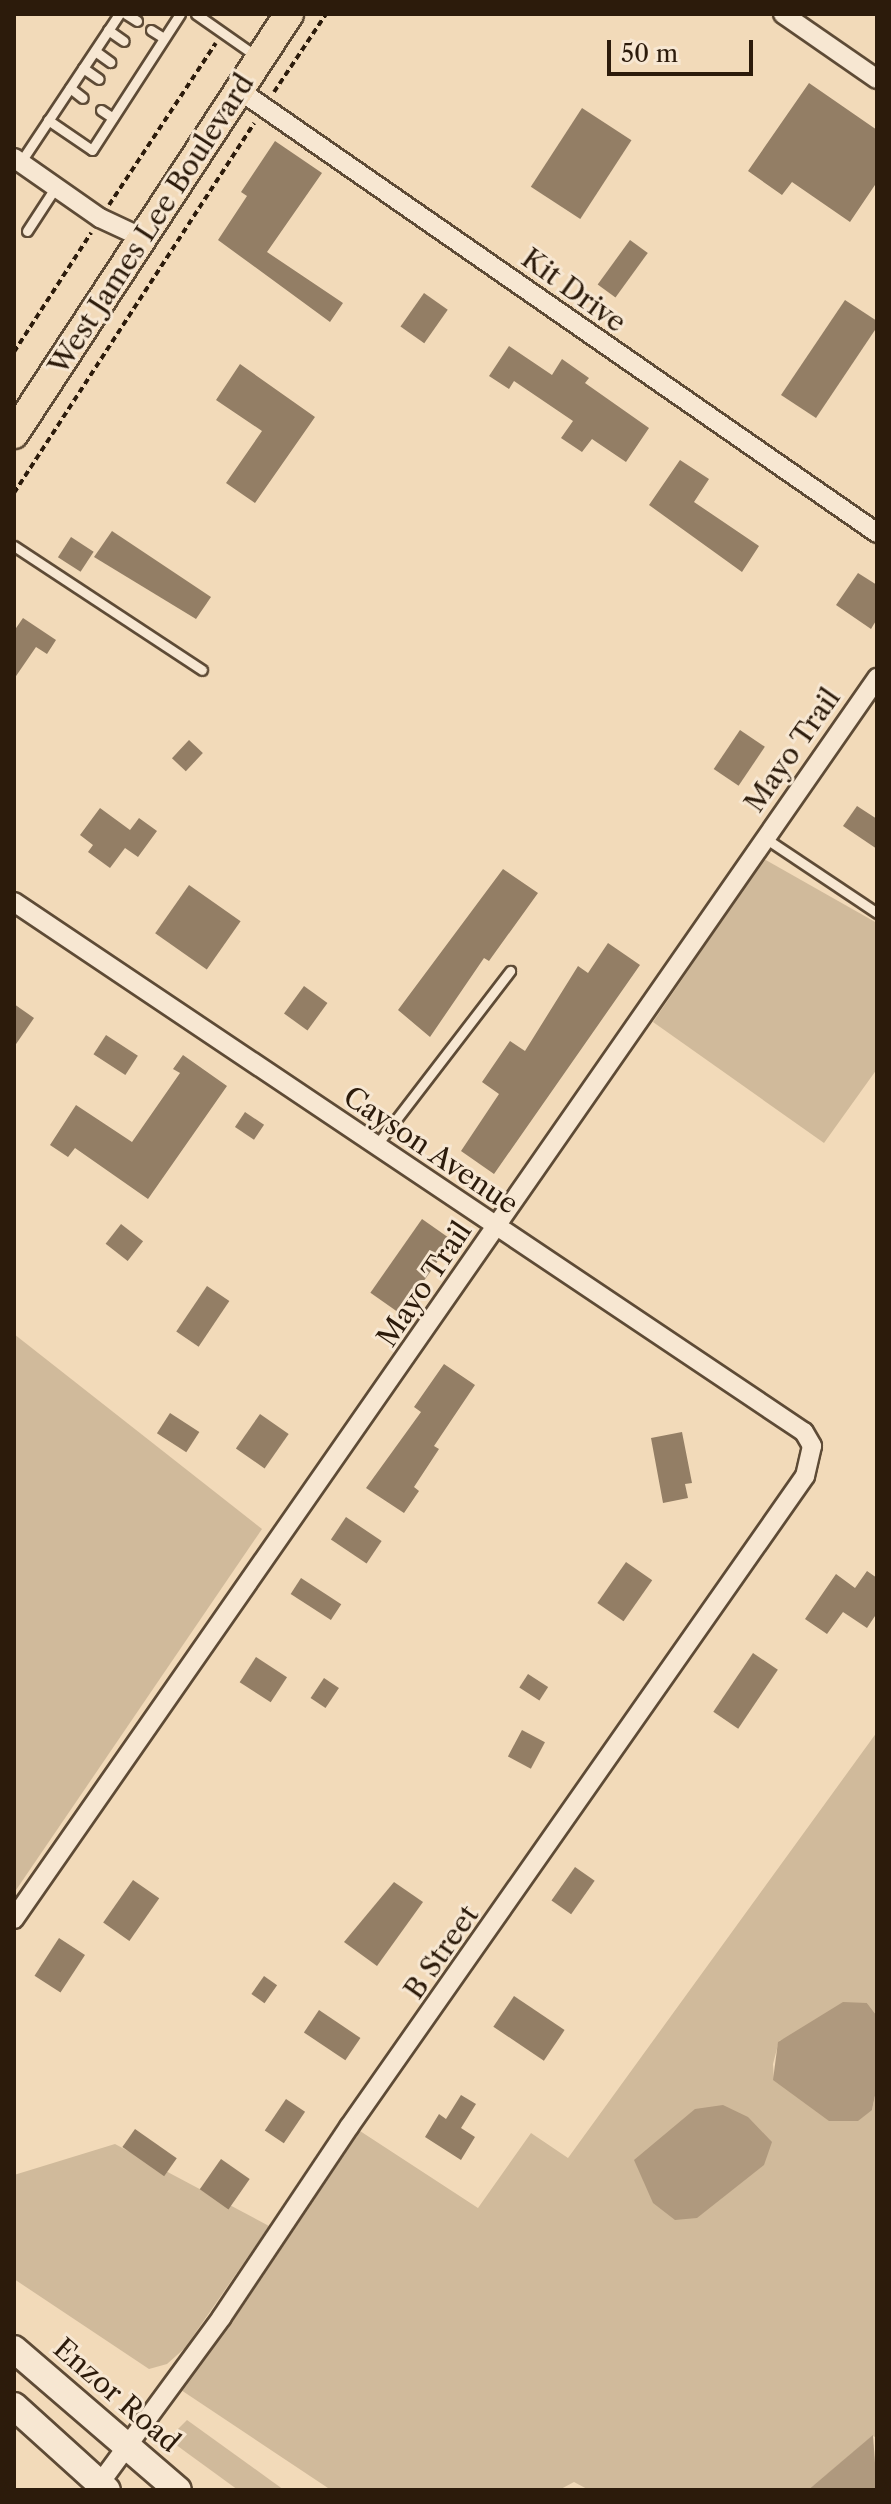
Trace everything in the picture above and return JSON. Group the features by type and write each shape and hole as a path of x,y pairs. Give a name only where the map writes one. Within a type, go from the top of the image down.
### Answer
{"main road":[{"name":"West James Lee Boulevard","path":"14,434 289,14"},
{"name":"Enzor Road","path":"14,2349 178,2490"},
{"path":"14,2406 103,2487"}],"street":[{"path":"783,14 877,79"},
{"name":"Kit Drive","path":"239,90 877,533"},
{"path":"17,160 100,218 143,238"},
{"name":"Mayo Trail","path":"14,1919 877,678"},
{"name":"Cayson Avenue","path":"14,902 495,1228 804,1432 812,1446"},
{"name":"B Street","path":"103,2487 128,2446 805,1476 812,1446"}],"lane":[{"path":"17,160 48,120 119,14"},
{"path":"126,14 137,21"},
{"path":"48,120 92,150 180,14"},
{"path":"196,14 260,58"},
{"path":"108,30 124,41"},
{"path":"151,30 164,38"},
{"path":"95,51 110,62"},
{"path":"140,52 151,59"},
{"path":"83,68 99,79"},
{"path":"127,73 137,80"},
{"path":"70,88 83,98"},
{"path":"116,90 126,97"},
{"path":"101,110 113,118"},
{"path":"27,231 55,188"},
{"path":"14,546 202,670"},
{"path":"765,838 877,913"},
{"path":"375,1147 510,971"}],"path":[{"path":"14,493 326,14"},
{"path":"14,352 223,33"}],"shaded area":[{"path":"764,859 877,923 877,1069 824,1143 653,1022"},
{"path":"14,1334 262,1529 14,1893"},
{"path":"877,1732 877,2016 867,2003 779,2041 773,2064 774,2080 872,2110 877,2086 877,2438 873,2436 808,2490 589,2490 574,2482 559,2490 331,2490 175,2386 203,2362 231,2324 360,2131 478,2208 531,2133 568,2158"},
{"path":"843,2002 867,2003 877,2016 877,2086 872,2110 858,2121 829,2121 773,2080 778,2042"},
{"path":"723,2105 748,2117 772,2142 764,2165 697,2218 675,2220 653,2203 634,2160 695,2109"},
{"path":"115,2144 269,2226 185,2348 167,2364 149,2369 14,2279 14,2175"},
{"path":"187,2420 284,2490 238,2490 168,2439"},
{"path":"873,2435 877,2490 808,2490"}],"building":[{"path":"809,83 877,130 877,182 850,222 792,182 782,195 748,171"},
{"path":"582,108 631,140 580,219 531,187"},
{"path":"275,141 322,173 267,252 343,303 330,322 218,240 247,196 241,192"},
{"path":"630,240 648,253 615,297 598,284"},
{"path":"424,293 448,310 424,343 400,327"},
{"path":"845,300 877,321 877,327 816,418 781,395"},
{"path":"509,346 552,375 562,359 589,378 585,383 649,428 626,462 592,439 582,452 561,438 573,421 514,381 509,389 489,376"},
{"path":"240,364 315,417 255,503 226,483 262,431 216,400"},
{"path":"680,460 709,479 694,502 759,546 742,572 649,505"},
{"path":"112,531 211,597 196,619 94,557"},
{"path":"71,537 94,552 81,572 58,557"},
{"path":"858,573 877,585 877,619 871,629 836,605"},
{"path":"23,618 56,640 47,654 36,647 14,679 14,631"},
{"path":"740,730 765,747 739,786 714,769"},
{"path":"189,740 203,753 186,771 172,758"},
{"path":"857,806 877,819 877,849 843,826"},
{"path":"100,808 130,830 139,818 157,831 138,857 125,848 110,868 88,852 93,845 80,835"},
{"path":"503,869 538,893 489,961 484,958 430,1037 398,1010"},
{"path":"189,885 241,921 207,969 155,933"},
{"path":"608,943 640,965 494,1174 461,1151 499,1094 482,1082 510,1041 525,1051 578,966 588,973"},
{"path":"304,986 327,1003 307,1031 284,1014"},
{"path":"14,1004 34,1018 14,1047"},
{"path":"106,1035 138,1056 125,1075 93,1054"},
{"path":"183,1055 227,1086 148,1199 75,1148 68,1157 50,1145 76,1105 132,1142 180,1073 173,1069"},
{"path":"245,1112 264,1125 254,1140 235,1127"},
{"path":"422,1219 452,1240 401,1314 370,1293"},
{"path":"121,1224 143,1241 128,1261 106,1244"},
{"path":"207,1286 229,1301 199,1347 176,1332"},
{"path":"444,1364 475,1385 434,1446 439,1449 414,1487 419,1491 404,1513 366,1488 421,1412 414,1407"},
{"path":"170,1413 199,1432 186,1452 157,1433"},
{"path":"260,1414 289,1434 265,1468 236,1448"},
{"path":"682,1432 692,1483 685,1484 688,1498 663,1503 651,1438"},
{"path":"346,1517 382,1541 367,1563 331,1539"},
{"path":"626,1562 652,1580 624,1621 597,1603"},
{"path":"867,1571 877,1578 877,1613 867,1628 843,1612 827,1634 805,1619 836,1574 855,1588"},
{"path":"301,1578 341,1604 331,1620 291,1594"},
{"path":"753,1653 778,1670 738,1729 713,1712"},
{"path":"256,1657 287,1677 271,1702 240,1682"},
{"path":"528,1674 548,1687 539,1700 519,1687"},
{"path":"324,1678 339,1688 326,1708 311,1698"},
{"path":"522,1730 545,1742 531,1769 508,1756"},
{"path":"575,1867 595,1881 571,1914 551,1901"},
{"path":"133,1880 159,1898 129,1941 103,1923"},
{"path":"394,1882 423,1902 377,1966 344,1942"},
{"path":"59,1938 85,1955 60,1993 34,1976"},
{"path":"264,1976 277,1985 264,2003 251,1994"},
{"path":"514,1996 565,2030 544,2061 493,2027"},
{"path":"319,2010 360,2038 345,2060 304,2032"},
{"path":"461,2095 476,2104 461,2128 475,2137 461,2160 425,2137 439,2114 446,2119"},
{"path":"286,2099 305,2112 284,2143 265,2131"},
{"path":"135,2129 177,2158 164,2176 122,2147"},
{"path":"221,2159 250,2179 228,2209 200,2189"}]}
